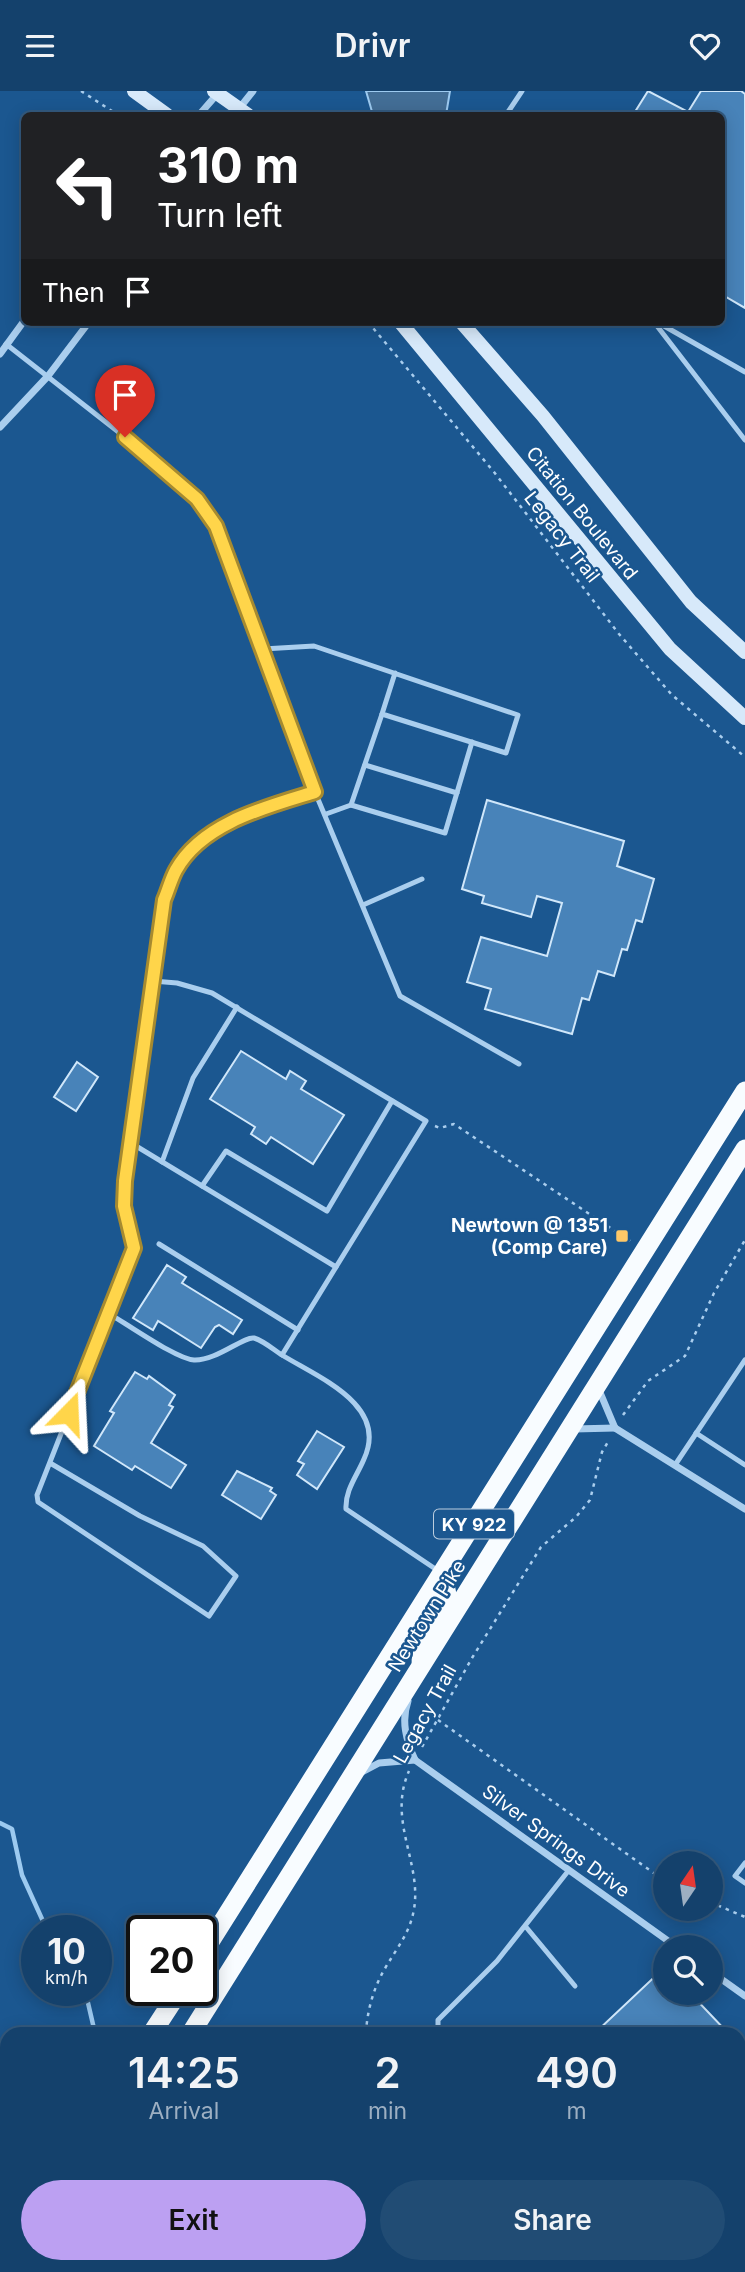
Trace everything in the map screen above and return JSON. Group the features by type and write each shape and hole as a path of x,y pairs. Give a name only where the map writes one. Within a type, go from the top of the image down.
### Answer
{"highway":[{"name":"Newtown Pike","path":"217,1931 745,1091"},
{"name":"Newtown Pike","path":"200,2027 745,1149"},
{"path":"418,1673 423,1641 447,1595 443,1574"},
{"path":"156,2027 170,2006"}],"main road":[{"path":"134,91 163,112"},
{"path":"217,92 240,112"},
{"name":"Citation Boulevard","path":"403,326 670,649 745,718"},
{"name":"Citation Boulevard","path":"464,326 543,416 691,602 745,652"}],"street":[{"path":"242,112 253,91"},
{"path":"201,112 217,92"},
{"path":"0,354 21,325"},
{"path":"0,427 48,376 86,326"},
{"path":"597,1386 615,1428"},
{"path":"571,1429 615,1428 745,1509"},
{"path":"346,1788 361,1772 379,1763 415,1760 407,1743 404,1713 418,1673"},
{"name":"Silver Springs Drive","path":"415,1760 660,1935"},
{"path":"723,1980 745,1996"}],"lane":[{"path":"508,112 522,91"},
{"path":"658,326 745,440"},
{"path":"666,326 745,372"},
{"path":"6,344 144,452 197,499 216,526 315,792 400,996 519,1064"},
{"path":"263,649 314,646 518,715 506,753 382,714"},
{"path":"351,805 395,673"},
{"path":"326,814 351,805 445,833 472,742"},
{"path":"365,765 457,793"},
{"path":"50,1463 141,1516 203,1546 236,1577 209,1616 38,1502 37,1495 134,1248 124,1206 164,900 175,870 204,837 231,822 315,792"},
{"path":"363,905 422,879"},
{"path":"153,981 177,983 212,993 426,1121 282,1355"},
{"path":"162,1162 193,1078 237,1007"},
{"path":"202,1186 226,1151 327,1211 392,1101"},
{"path":"131,1143 336,1267"},
{"path":"159,1244 298,1330"},
{"path":"109,1314 181,1357 205,1358 226,1352 246,1339 254,1338 355,1401 364,1412 370,1431 370,1447 345,1496 346,1509 443,1574"},
{"path":"675,1465 745,1360"},
{"path":"696,1433 745,1465"},
{"path":"745,1863 735,1876 745,1884"},
{"path":"438,2027 438,2020 526,1927 569,1870"},
{"path":"526,1927 575,1986"}],"path":[{"path":"81,91 113,112"},
{"name":"Legacy Trail","path":"371,326 494,472 619,634 672,695 745,757"},
{"path":"426,1121 440,1128 454,1124 631,1242"},
{"path":"623,1415 648,1381 685,1356 714,1293 745,1240"},
{"name":"Legacy Trail","path":"367,2027 373,1995 403,1942 415,1907 401,1815 404,1783 438,1720 541,1547 576,1517 590,1500 602,1452 609,1440"},
{"path":"438,1720 653,1872"},
{"path":"723,1908 745,1917"}],"water":[{"path":"366,91 450,91 446,112 372,112"}],"building":[{"path":"648,91 688,112 635,112"},
{"path":"701,91 741,91 745,94 745,308 725,296 725,112 688,112"},
{"path":"487,800 624,841 617,866 654,879 642,922 636,920 627,950 622,949 614,976 598,971 589,1000 582,998 572,1034 485,1009 491,989 467,982 481,937 547,956 562,903 537,896 531,917 482,903 484,896 462,889"},
{"path":"241,1051 286,1079 290,1071 306,1081 301,1089 344,1115 313,1164 271,1137 266,1144 251,1134 255,1127 210,1099"},
{"path":"77,1062 98,1077 76,1111 54,1097"},
{"path":"167,1265 186,1277 182,1283 242,1320 233,1334 219,1325 201,1348 158,1321 153,1330 133,1318"},
{"path":"135,1372 147,1379 149,1376 175,1395 169,1405 173,1407 151,1443 186,1465 171,1488 135,1466 132,1470 94,1446 114,1413 110,1411"},
{"path":"317,1431 344,1447 317,1489 297,1475 304,1464 298,1461"},
{"path":"237,1471 272,1488 270,1491 276,1495 261,1519 222,1495"},
{"path":"653,1978 653,2005 701,2005 722,2027 601,2027"}],"waterway":[{"path":"0,1823 12,1829 22,1875 40,1915"},
{"path":"89,2006 94,2027"}],"place":[{"name":"Newtown @ 1351 (Comp Care)","path":"622,1236"}],"route":[{"path":"69,1413 134,1248 124,1206 125,1181 164,900 175,870 204,837 231,822 315,792 240,584 216,526 197,499 125,437"}]}
